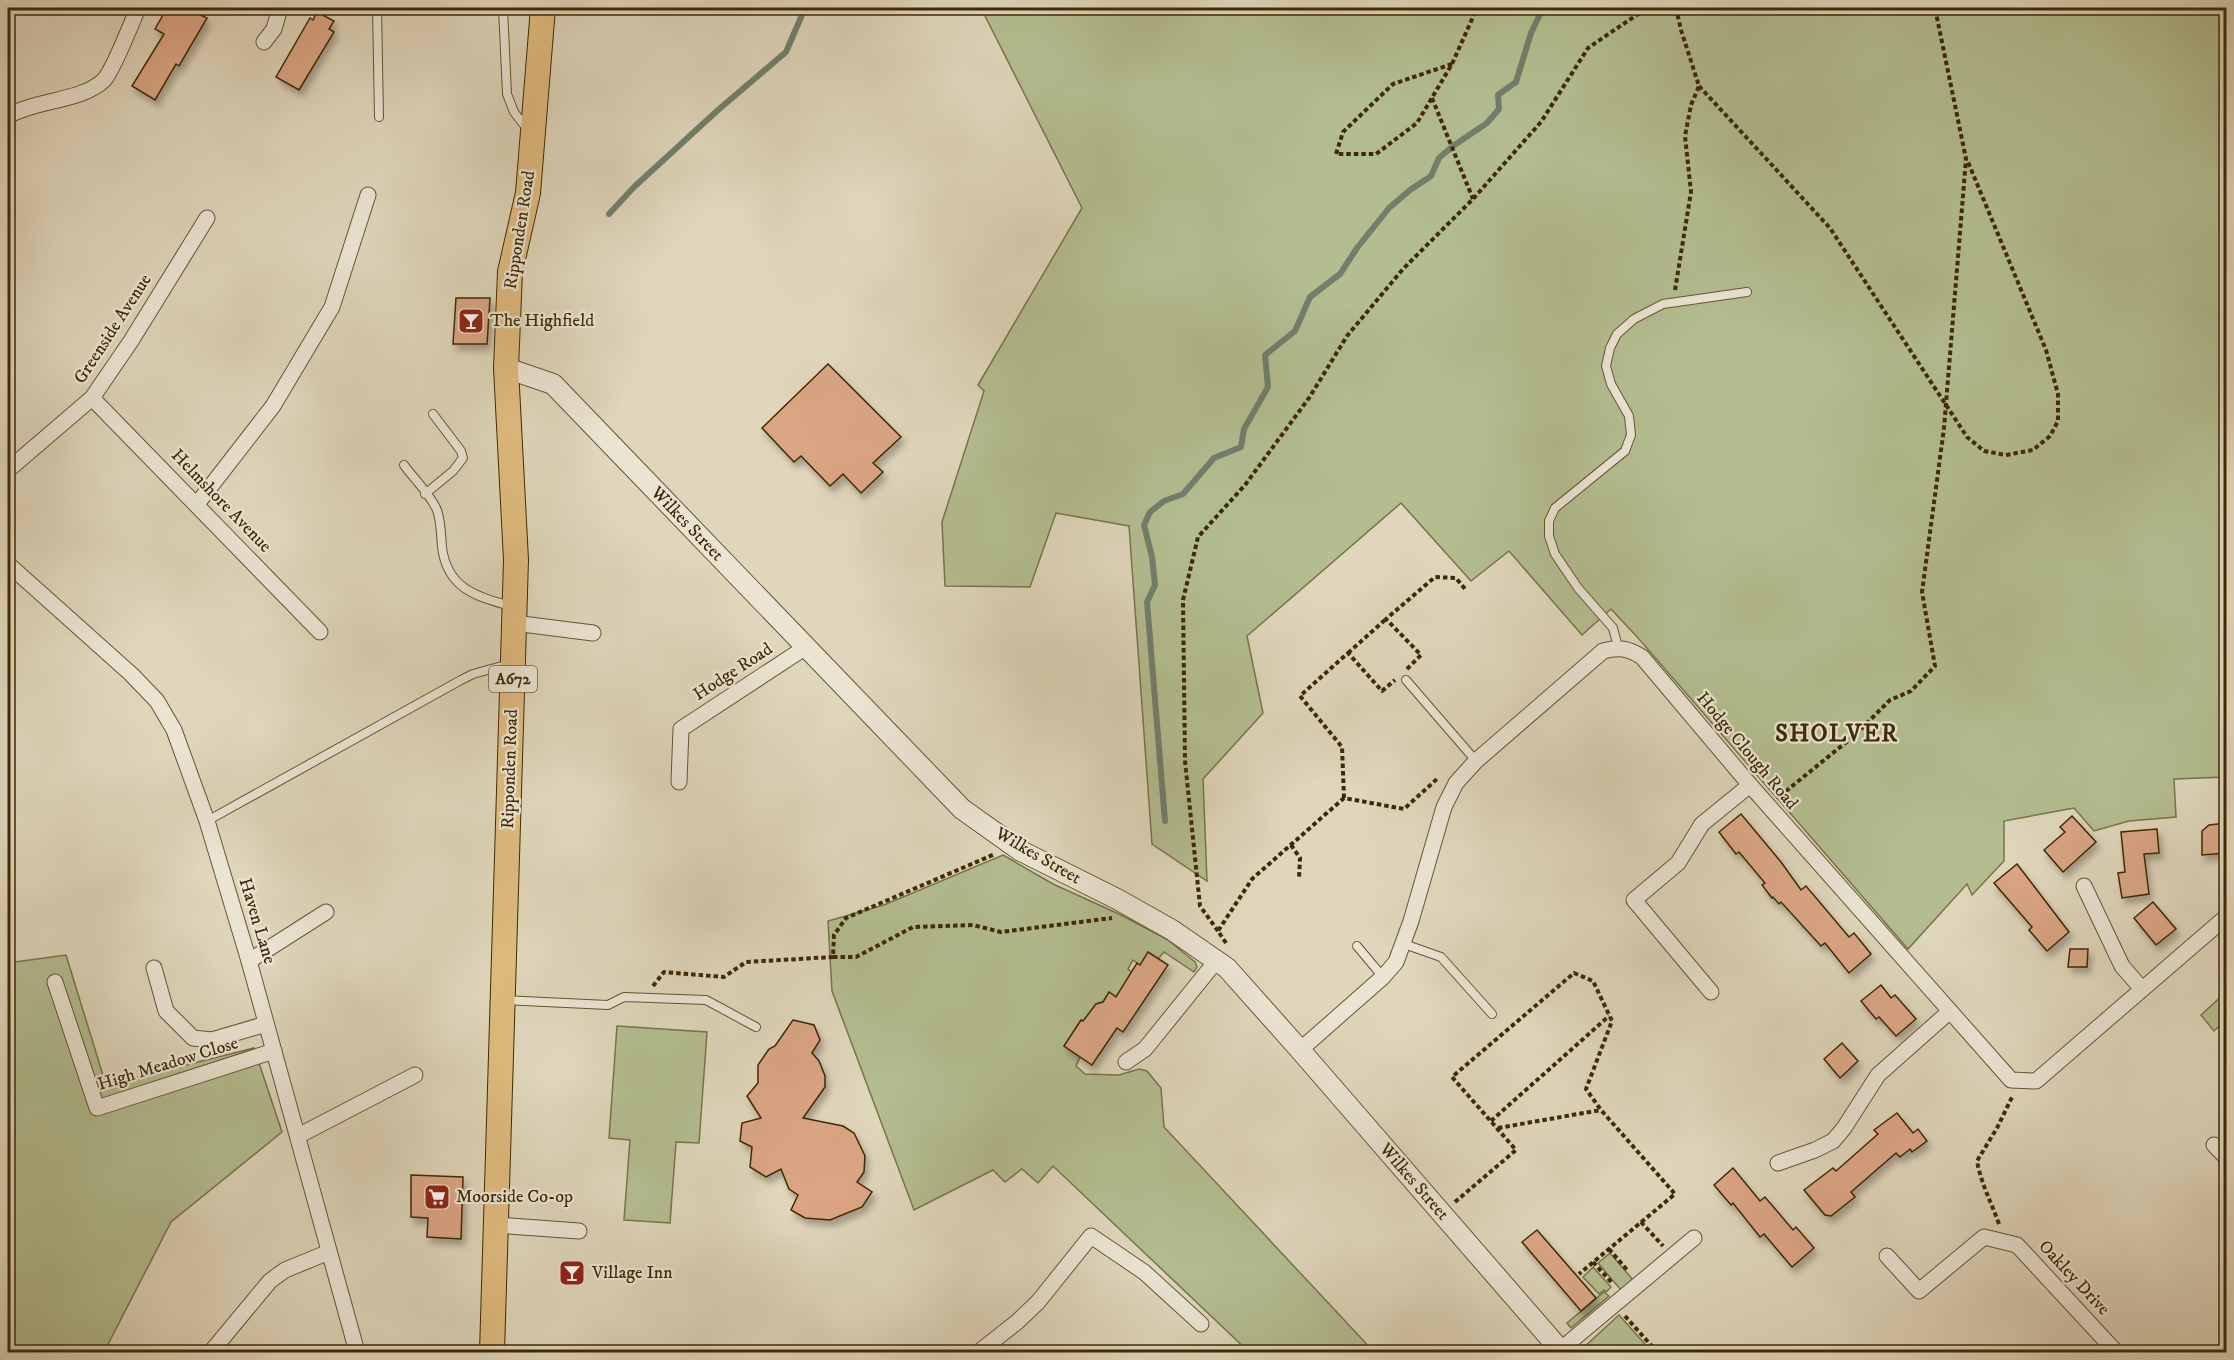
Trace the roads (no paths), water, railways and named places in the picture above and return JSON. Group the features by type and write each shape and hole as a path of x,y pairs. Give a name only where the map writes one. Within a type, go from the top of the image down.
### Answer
{"main road":[{"name":"Ripponden Road","path":"492,1353 516,560 506,368 510,272 528,193 543,8"}],"street":[{"path":"8,116 37,104 83,93 105,79 138,8"},
{"path":"264,42 274,29 280,8"},
{"path":"197,504 273,406 332,307 368,195"},
{"name":"Greenside Avenue","path":"8,470 92,398 131,341 207,218"},
{"name":"Wilkes Street","path":"506,368 553,384 962,809 1021,851 1125,903 1172,930 1217,960 1300,1050 1561,1351"},
{"name":"Helmshore Avenue","path":"92,398 320,632"},
{"name":"Haven Lane","path":"8,564 131,674 157,701 174,730 207,821 249,961 357,1353"},
{"path":"514,615 594,633"},
{"name":"Hodge Road","path":"679,782 681,729 806,647"},
{"path":"1300,1050 1383,977 1396,962 1404,944 1444,807 1459,780 1476,761 1603,651 1618,647"},
{"name":"Hodge Clough Road","path":"1618,647 1630,649 1642,657 1750,785 2011,1080 2036,1082 2142,989"},
{"path":"1711,992 1634,900 1678,863 1702,824 1750,785"},
{"path":"2084,886 2122,966 2142,989 2226,917"},
{"path":"249,961 326,912"},
{"path":"1126,1062 1145,1049 1217,960"},
{"path":"154,968 166,1011 193,1038 212,1040 266,1024"},
{"name":"High Meadow Close","path":"55,982 97,1108 274,1051"},
{"path":"1778,1164 1833,1141 1878,1076 1949,1012"},
{"path":"298,1136 415,1075"},
{"path":"2214,1145 2226,1157"},
{"path":"496,1225 579,1231"},
{"path":"979,1353 1038,1302 1091,1236 1144,1272 1200,1324"},
{"name":"Oakley Drive","path":"1887,1256 1919,1291 1984,1237 2017,1245 2116,1353"},
{"path":"1561,1351 1694,1238"},
{"path":"211,1353 270,1281 285,1270 328,1252"},
{"path":"995,1340 1005,1353"}],"lane":[{"path":"377,8 379,117"},
{"path":"503,8 507,94 514,112 533,136"},
{"path":"1618,647 1613,628 1578,588 1555,554 1549,536 1549,521 1555,508 1625,451 1631,435 1629,416 1611,384 1606,366 1610,348 1617,334 1634,319 1663,304 1747,292"},
{"path":"425,494 453,471 463,458 461,451 434,414"},
{"path":"404,465 438,513 443,558 452,576 458,584 471,593 514,615"},
{"path":"207,821 461,680 473,674 513,663"},
{"path":"1406,680 1476,761"},
{"path":"1404,944 1441,957 1492,1014"},
{"path":"1357,946 1383,977"},
{"path":"503,1000 608,1005 624,997 706,1000 756,1027"}],"waterway":[{"path":"609,214 634,187 718,110 786,52 805,8"},
{"path":"1165,821 1147,602 1155,585 1152,557 1144,525 1150,512 1164,501 1183,494 1214,458 1241,447 1244,429 1268,387 1265,355 1295,331 1310,297 1340,274 1357,248 1389,208 1431,176 1439,158 1487,123 1499,109 1498,95 1516,82 1531,33 1543,8"}],"place":[{"name":"The Highfield","path":"471,321"},
{"name":"Moorside Co-op","path":"437,1197"},
{"name":"Village Inn","path":"572,1273"}],"district":[{"name":"SHOLVER","path":"1837,734"}]}
